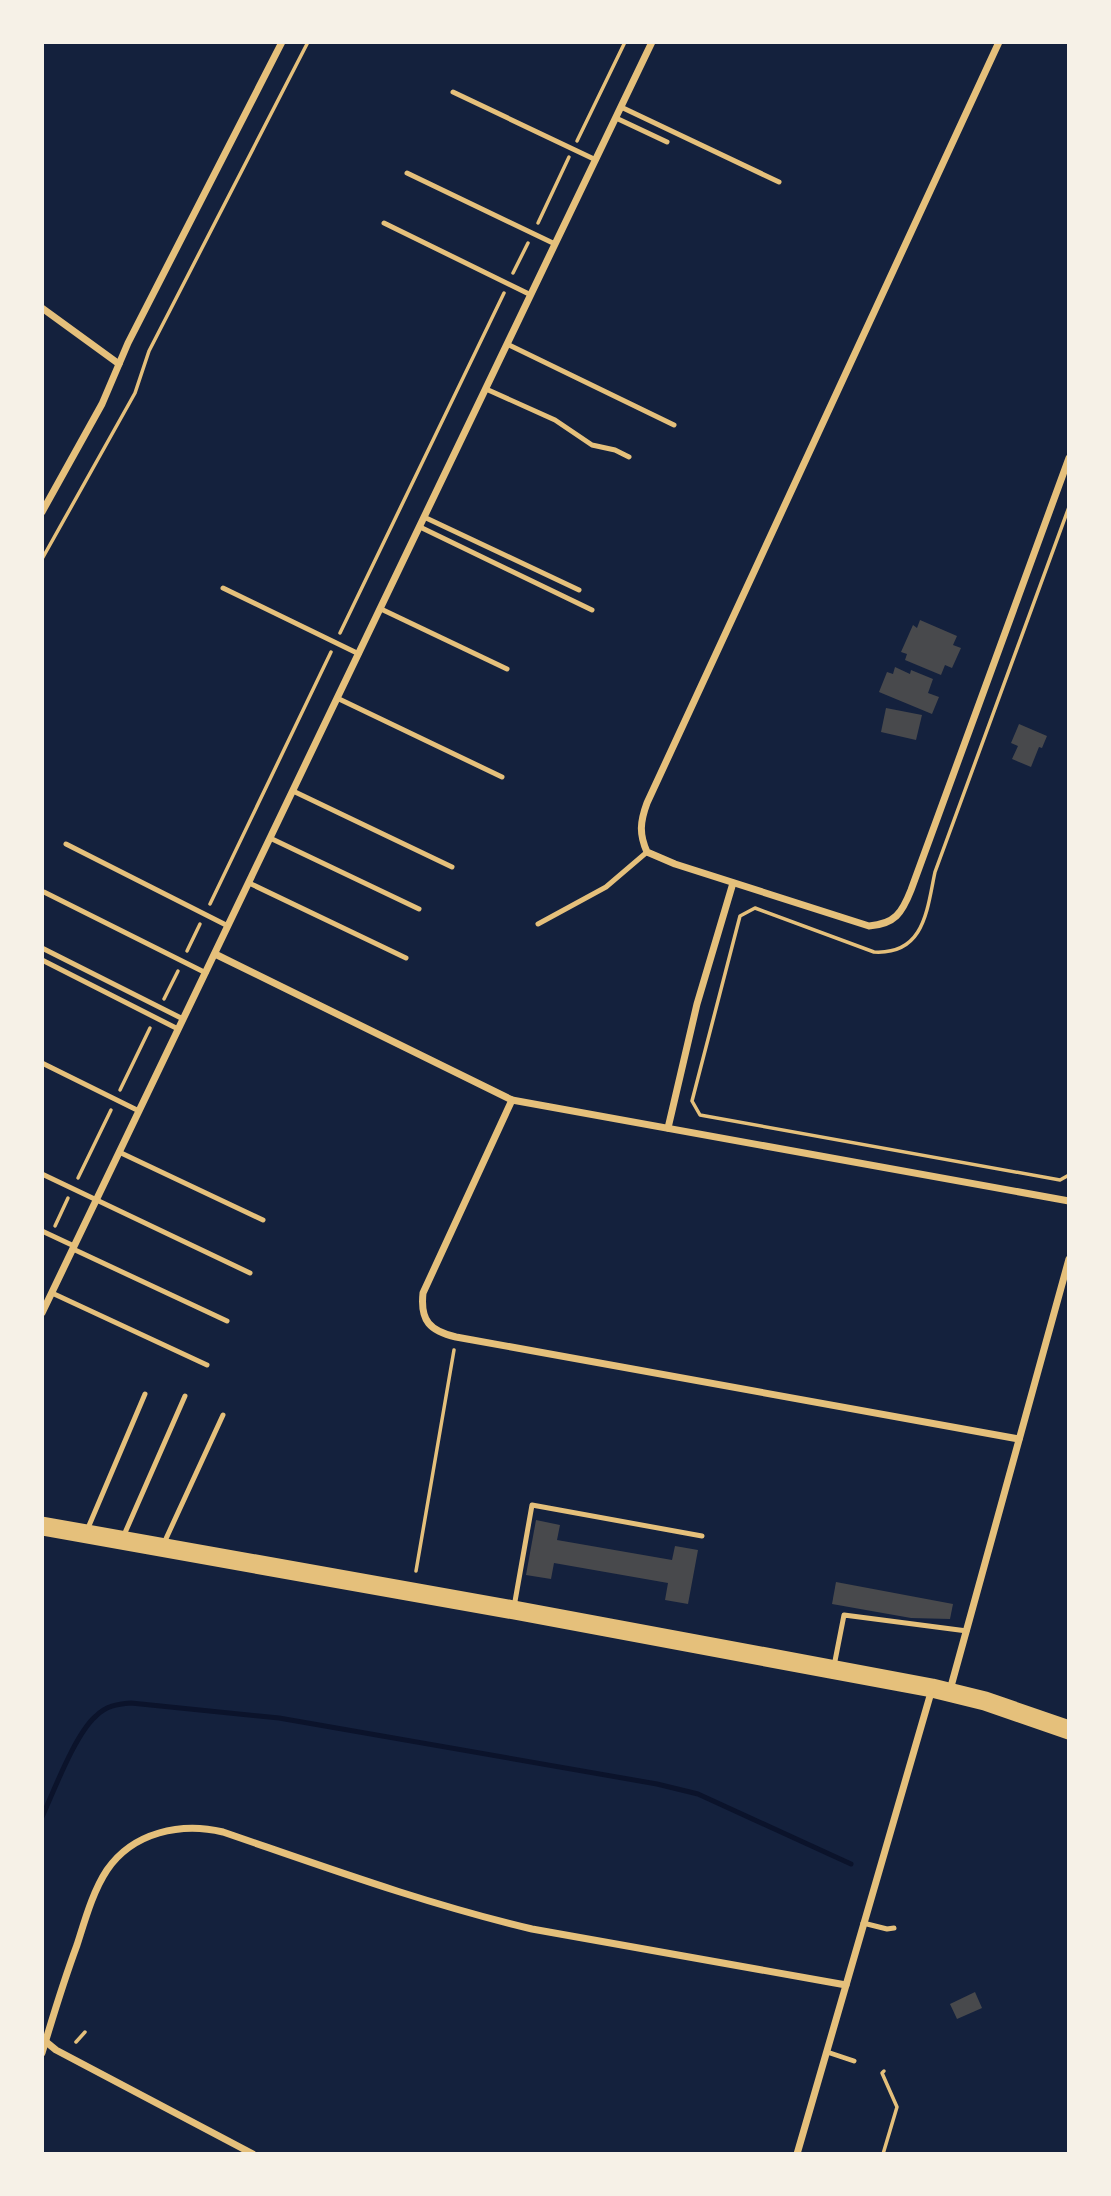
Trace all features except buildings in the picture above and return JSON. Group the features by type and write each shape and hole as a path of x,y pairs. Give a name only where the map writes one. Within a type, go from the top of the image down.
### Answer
{"highway":[{"path":"42,1526 941,1690 985,1701 1069,1730"}],"street":[{"path":"42,512 102,404 128,343 282,42"},
{"path":"42,1313 652,42"},
{"path":"999,42 647,803 641,818 640,831 647,852 675,864 869,926 881,925 900,914 1069,458"},
{"path":"42,308 120,364"},
{"path":"668,1128 697,1004 733,883"},
{"path":"215,954 512,1100 1069,1201"},
{"path":"512,1100 423,1293 421,1306 424,1318 431,1327 442,1334 456,1337 1018,1439"},
{"path":"797,2154 863,1923 941,1690 967,1631 1069,1259"},
{"path":"42,2053 44,2040 82,1930 107,1870 117,1858 147,1837 187,1827 223,1832 419,1899 488,1919 846,1985"},
{"path":"44,2040 56,2050 253,2154"}],"lane":[{"path":"453,92 596,160"},
{"path":"621,107 779,182"},
{"path":"616,118 667,142"},
{"path":"407,173 555,244"},
{"path":"384,223 531,295"},
{"path":"507,344 674,425"},
{"path":"486,389 555,420 592,445 615,450 629,457"},
{"path":"424,517 579,590"},
{"path":"420,527 592,610"},
{"path":"223,588 359,654"},
{"path":"381,609 507,669"},
{"path":"338,698 502,777"},
{"path":"293,790 452,867"},
{"path":"271,838 419,909"},
{"path":"66,845 228,926"},
{"path":"538,924 606,887 647,852"},
{"path":"249,883 406,958"},
{"path":"44,892 206,973"},
{"path":"42,948 183,1019"},
{"path":"42,960 178,1029"},
{"path":"42,1063 139,1111"},
{"path":"119,1152 263,1220"},
{"path":"42,1174 250,1273"},
{"path":"42,1231 227,1321"},
{"path":"52,1293 207,1365"},
{"path":"85,1535 145,1394"},
{"path":"121,1541 185,1396"},
{"path":"161,1549 223,1415"},
{"path":"514,1610 532,1505 702,1536"},
{"path":"833,1670 844,1615 967,1631"},
{"path":"863,1923 887,1929 894,1928"},
{"path":"827,2052 854,2061"}],"path":[{"path":"42,559 135,393 149,351 307,42"},
{"path":"416,1571 456,1337"},
{"path":"76,2042 85,2032"},
{"path":"883,2154 897,2107 881,2073 884,2071"}],"waterway":[{"path":"42,1817 88,1724 108,1708 131,1703 279,1718 657,1784 698,1794 851,1864"}]}
